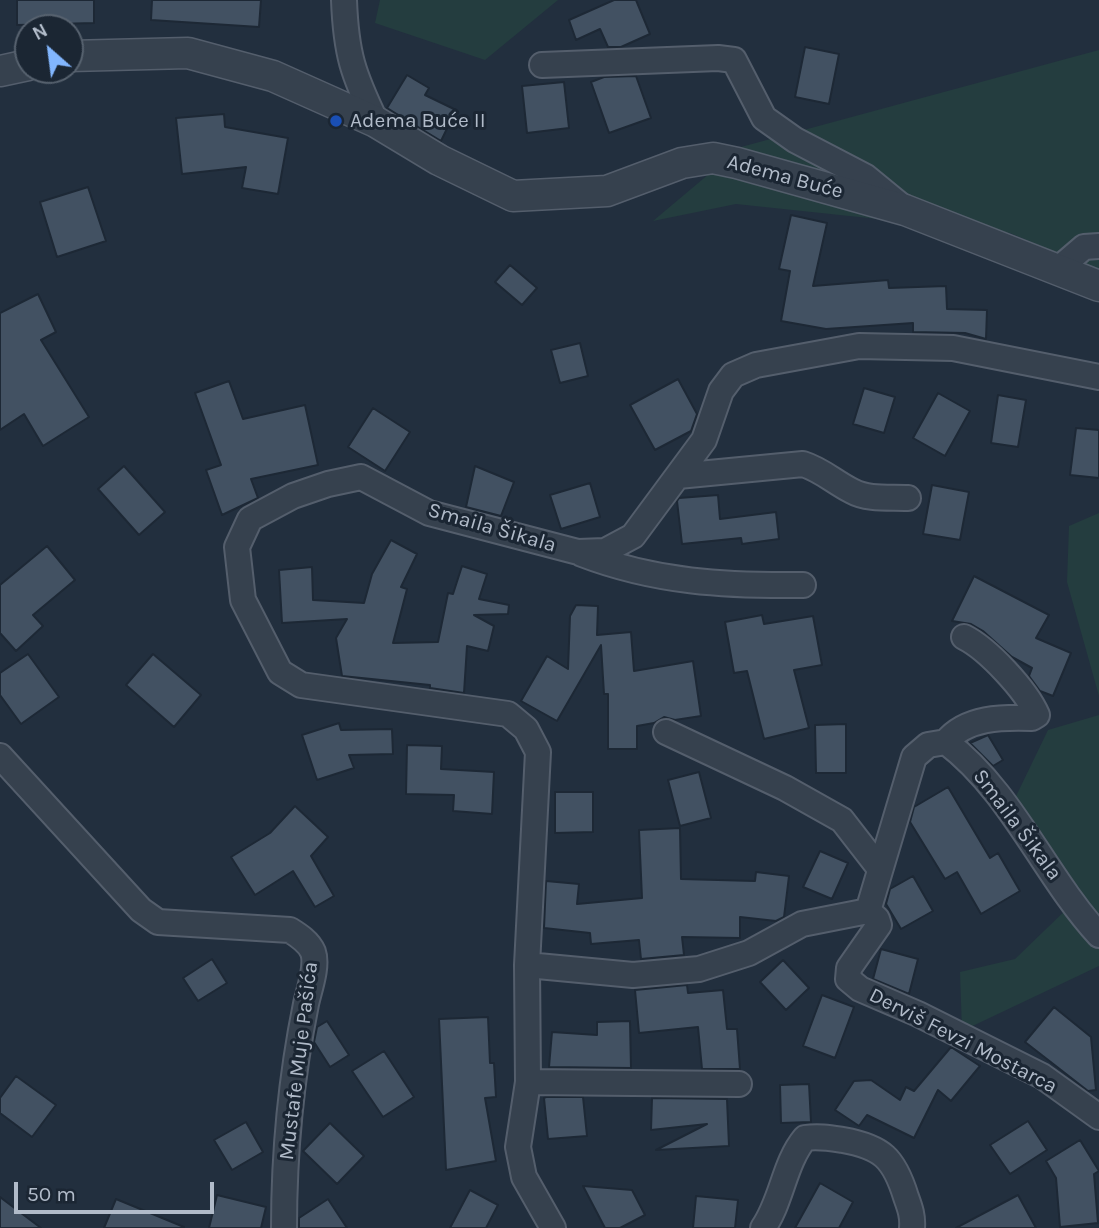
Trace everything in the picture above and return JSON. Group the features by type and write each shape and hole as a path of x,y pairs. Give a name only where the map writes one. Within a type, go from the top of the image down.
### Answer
{"street":[{"path":"344,0 346,46 356,80 376,122"},
{"name":"Adema Buće","path":"84,56 188,53 273,76 376,122 439,160 513,196 607,191 682,163 713,158 905,210 1099,286"},
{"name":"Adema Buće","path":"542,65 718,58 734,60 764,118 795,140 866,177 905,210"},
{"path":"1056,271 1084,247 1099,246"},
{"name":"Smaila Šikala","path":"553,1228 524,1177 518,1147 528,1082 527,965 539,776 538,752 526,729 508,714 301,685 280,672 243,600 237,547 250,519 293,496 328,484 361,477 429,513 578,552 605,551 633,536 704,440 721,391 733,375 756,365 859,346 953,348 1099,377"},
{"path":"678,476 803,464 819,469 852,492 867,496 908,498"},
{"path":"578,552 623,570 727,586 803,585"},
{"path":"527,965 633,975 699,969 749,953 802,925 868,911 914,757 928,745 946,742 962,727 987,720 1032,718 1037,715 1032,703 981,645 964,637"},
{"path":"666,732 785,788 842,820 880,869"},
{"name":"Smaila Šikala","path":"946,742 962,754 1000,798 1099,935"},
{"name":"Mustafe Muje Pašića","path":"0,756 141,910 158,922 290,930 303,938 313,952 313,973 296,1054 284,1182 284,1228"},
{"name":"Derviš Fevzi Mostarca","path":"868,911 877,919 878,926 849,968 848,979 860,989 918,1014 1042,1076 1099,1117"},
{"path":"528,1082 739,1084"},
{"path":"764,1228 774,1212 797,1147 805,1138 819,1136 871,1145 888,1158 900,1177 913,1218 912,1228"}],"green space":[{"path":"380,0 558,0 485,60 375,23"},
{"path":"1099,50 1099,271 1010,233 736,204 653,221 741,147"},
{"path":"1099,513 1099,696 1067,582 1069,526"},
{"path":"1099,715 1099,966 962,1031 960,972 1015,959 1074,902 1005,819 1048,730"}],"building":[{"path":"17,0 94,0 94,23 84,23 84,14 17,14"},
{"path":"152,0 261,0 259,27 151,20"},
{"path":"614,0 636,0 650,34 621,47 608,47 600,29 576,40 569,20"},
{"path":"805,47 839,54 829,104 795,97"},
{"path":"407,75 429,88 425,95 456,110 441,141 387,108"},
{"path":"636,76 651,118 609,133 591,82 604,77"},
{"path":"564,82 569,128 527,133 522,86"},
{"path":"224,114 225,127 288,138 278,194 242,188 246,167 182,174 176,118"},
{"path":"88,187 106,241 57,257 40,202"},
{"path":"791,215 827,223 813,286 888,280 889,288 946,286 947,309 987,310 986,339 965,333 913,332 913,323 826,329 781,321 790,271 779,269"},
{"path":"510,265 537,288 522,305 495,282"},
{"path":"38,294 56,332 41,340 89,417 43,446 24,414 0,430 0,313"},
{"path":"580,343 588,376 560,383 551,350"},
{"path":"678,379 697,414 691,431 655,450 630,405"},
{"path":"229,381 243,419 305,405 318,465 251,479 258,498 222,515 206,470 221,465 195,393"},
{"path":"864,388 895,397 884,433 853,424"},
{"path":"938,393 970,411 945,456 913,438"},
{"path":"998,395 1026,400 1018,447 991,443"},
{"path":"373,408 410,432 385,471 348,447"},
{"path":"1076,428 1099,430 1099,478 1070,475"},
{"path":"124,466 165,512 139,535 98,489"},
{"path":"475,466 514,482 501,516 466,507"},
{"path":"590,483 600,517 561,529 550,495"},
{"path":"932,485 969,492 960,540 923,534"},
{"path":"718,495 720,519 776,512 779,539 742,544 741,538 682,544 677,501 679,498"},
{"path":"391,540 417,554 401,587 407,589 393,643 438,642 448,593 453,594 462,566 487,574 479,599 509,605 508,614 474,615 494,626 488,651 467,646 464,693 430,688 430,685 342,676 336,638 347,619 282,623 279,570 312,567 313,600 364,603 372,574"},
{"path":"47,546 75,580 33,615 43,626 16,651 0,633 0,585"},
{"path":"974,576 1049,615 1036,638 1071,653 1053,696 1040,691 1029,676 1032,668 1012,657 983,631 971,624 952,621"},
{"path":"576,605 598,606 597,635 631,632 634,671 693,661 701,716 675,720 664,717 654,723 637,726 637,749 608,749 608,694 604,694 601,645 557,721 521,701 547,656 568,669 570,616"},
{"path":"762,615 764,624 813,616 822,665 794,670 809,728 764,739 747,671 734,673 725,622"},
{"path":"28,654 59,697 21,724 0,695 0,673"},
{"path":"153,654 201,695 174,727 126,685"},
{"path":"339,723 341,730 392,729 393,754 349,755 354,768 317,780 302,735"},
{"path":"846,724 846,773 816,773 815,725"},
{"path":"988,735 1003,760 993,766 970,743"},
{"path":"407,745 442,746 441,769 494,772 492,814 453,811 454,795 406,794"},
{"path":"699,772 711,818 680,826 668,780"},
{"path":"948,787 990,858 998,853 1020,891 981,914 957,872 945,879 910,822 914,807"},
{"path":"555,792 593,792 593,832 555,833"},
{"path":"295,806 328,837 311,856 334,896 315,907 293,871 255,895 231,857 270,833"},
{"path":"680,828 681,879 755,881 756,872 789,876 784,917 776,921 740,917 740,938 682,937 684,955 641,959 639,940 591,944 590,933 544,928 546,881 579,884 577,904 642,898 639,830"},
{"path":"820,851 848,863 832,899 803,887"},
{"path":"913,876 933,911 901,929 886,904 890,889"},
{"path":"881,949 918,959 909,994 873,979"},
{"path":"212,959 227,983 198,1001 183,978"},
{"path":"783,960 809,988 786,1010 760,982"},
{"path":"687,985 688,993 723,990 727,1029 737,1029 740,1069 702,1069 698,1027 639,1033 635,990"},
{"path":"822,995 854,1007 835,1058 803,1046"},
{"path":"1054,1007 1091,1037 1096,1090 1088,1091 1025,1042"},
{"path":"488,1017 490,1063 494,1063 496,1097 485,1098 496,1161 446,1170 439,1019"},
{"path":"327,1021 349,1055 330,1067 314,1042 317,1027"},
{"path":"630,1021 631,1068 549,1067 552,1032 597,1035 597,1022"},
{"path":"951,1047 980,1066 951,1101 938,1090 914,1138 867,1115 859,1126 835,1110 854,1081 871,1080 900,1100 906,1087 914,1091"},
{"path":"384,1051 414,1097 383,1117 352,1071"},
{"path":"16,1076 56,1105 32,1137 0,1113 0,1098"},
{"path":"809,1084 811,1122 781,1123 780,1085"},
{"path":"546,1097 583,1097 587,1136 548,1139"},
{"path":"652,1098 727,1099 729,1146 656,1150 707,1124 651,1130"},
{"path":"1028,1121 1047,1150 1010,1174 990,1145"},
{"path":"246,1122 263,1152 232,1170 214,1140"},
{"path":"330,1123 364,1156 337,1184 303,1151"},
{"path":"1080,1140 1099,1171 1094,1174 1098,1223 1060,1227 1056,1178 1046,1161"},
{"path":"820,1183 853,1202 839,1228 795,1228"},
{"path":"583,1186 632,1190 645,1215 620,1228 605,1228"},
{"path":"470,1190 498,1205 486,1228 450,1228"},
{"path":"217,1195 266,1207 261,1228 209,1228"},
{"path":"1018,1195 1036,1228 956,1228"},
{"path":"696,1196 738,1200 735,1228 693,1228"},
{"path":"0,1197 41,1228 0,1228"},
{"path":"116,1199 184,1227 184,1228 104,1228"},
{"path":"328,1199 347,1228 299,1228 299,1218"}],"place":[{"name":"Adema Buće II","path":"336,121"}]}
